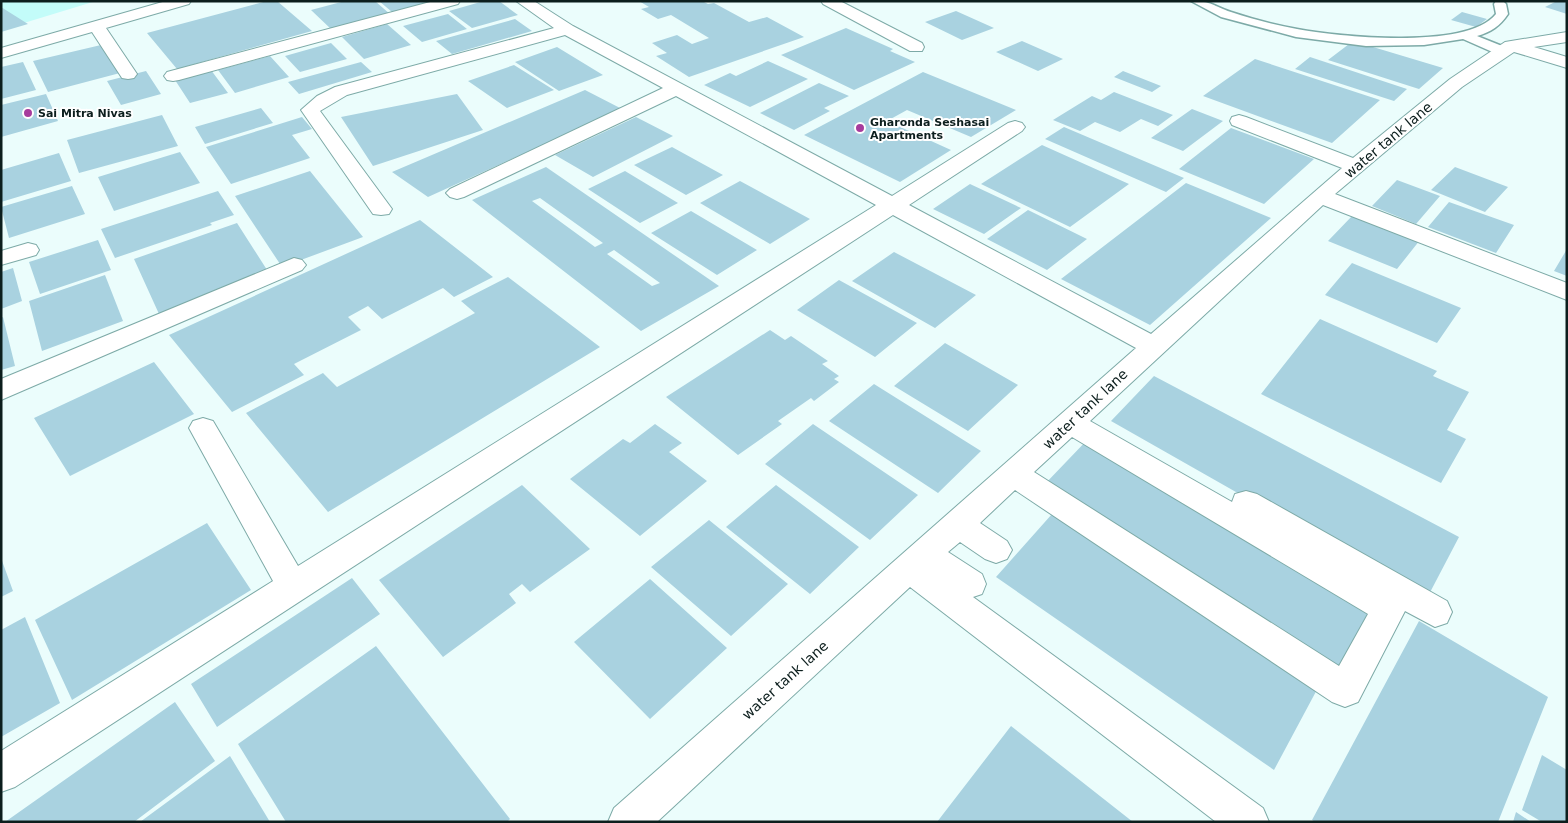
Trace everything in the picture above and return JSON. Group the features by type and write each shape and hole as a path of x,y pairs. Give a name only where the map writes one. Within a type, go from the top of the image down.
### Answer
{"street":[{"path":"1,53 96,26 163,4 184,1"},
{"path":"173,76 454,1"},
{"path":"523,1 567,29 676,89 1153,346"},
{"path":"828,1 916,47"},
{"path":"96,26 128,74"},
{"path":"381,208 310,110 322,100 342,91 567,29"},
{"name":"water tank lane","path":"628,822 1320,196 1456,83 1507,49 1567,37"},
{"path":"1507,49 1567,63"},
{"path":"457,194 676,89"},
{"path":"1239,121 1356,166"},
{"path":"1,773 1015,127"},
{"path":"1320,196 1567,292"},
{"path":"1,258 28,250"},
{"path":"1,390 294,265"},
{"path":"1014,474 1345,690 1389,609 1077,417"},
{"path":"1077,417 1435,612"},
{"path":"203,428 293,587"},
{"path":"958,524 996,550"},
{"path":"917,561 970,584"},
{"path":"917,561 1249,822"}],"lane":[{"path":"1197,1 1225,14 1259,25 1296,33 1337,39 1395,42 1464,35 1483,31 1495,24 1502,14 1500,4"},
{"path":"1464,35 1507,49"}],"shaded area":[{"path":"1,1 96,1 1,30"}],"building":[{"path":"267,1 277,1 312,31 177,69 147,33"},
{"path":"345,1 375,1 391,15 332,30 311,10"},
{"path":"379,1 431,1 431,2 392,12"},
{"path":"484,1 499,1 518,15 472,28 449,11"},
{"path":"639,1 702,1 708,4 714,3 749,22 767,17 804,37 689,77 656,56 667,53 652,43 677,35 692,44 709,38 671,15 658,19 641,9 649,7"},
{"path":"1557,1 1567,2 1567,14 1545,7"},
{"path":"1,7 28,24 1,32"},
{"path":"956,11 994,28 962,40 925,22"},
{"path":"1462,12 1487,19 1476,27 1451,20"},
{"path":"448,14 467,29 422,42 403,26"},
{"path":"515,19 532,31 452,54 436,41"},
{"path":"387,24 411,45 364,59 342,37"},
{"path":"846,28 893,49 890,51 915,62 854,90 781,55"},
{"path":"1022,41 1063,59 1038,71 996,52"},
{"path":"1353,41 1443,68 1419,89 1328,60"},
{"path":"331,43 347,59 300,72 285,56"},
{"path":"101,45 120,73 48,92 33,61"},
{"path":"557,47 603,75 559,91 515,62"},
{"path":"270,56 289,77 235,93 218,70"},
{"path":"1310,57 1407,89 1394,101 1295,69"},
{"path":"1255,59 1380,100 1332,143 1203,96"},
{"path":"768,61 808,79 750,107 704,85 730,73 736,76"},
{"path":"23,62 36,90 1,99 1,67"},
{"path":"361,62 372,72 299,94 288,82"},
{"path":"514,65 554,90 507,108 468,81"},
{"path":"211,70 228,93 190,103 175,80"},
{"path":"146,71 161,94 121,105 107,81"},
{"path":"1123,71 1161,86 1152,92 1114,77"},
{"name":"Gharonda Seshasai Apartments","path":"923,72 1016,110 971,137 907,110 887,121 951,150 900,182 804,135"},
{"path":"819,83 849,96 824,108 830,111 794,130 760,113"},
{"path":"585,90 622,109 428,197 392,172"},
{"path":"1114,92 1173,115 1158,126 1141,119 1120,132 1095,122 1080,131 1053,120 1092,96 1101,100"},
{"name":"Sai Mitra Nivas","path":"46,94 58,121 1,137 1,105"},
{"path":"457,94 483,130 373,166 341,117"},
{"path":"261,108 273,123 205,144 195,127"},
{"path":"1192,109 1223,121 1183,151 1151,138"},
{"path":"162,115 178,146 79,173 67,140"},
{"path":"302,117 312,129 292,135 310,158 231,184 206,147"},
{"path":"636,117 673,136 593,177 555,155"},
{"path":"1064,127 1184,178 1166,192 1045,139"},
{"path":"1231,128 1314,159 1264,204 1179,169"},
{"path":"1042,145 1129,184 1070,227 981,184"},
{"path":"672,147 723,175 686,195 634,165"},
{"path":"180,152 200,183 114,211 98,177"},
{"path":"59,153 71,181 1,202 1,170"},
{"path":"546,167 719,286 641,331 472,200","holes":["540,198 603,243 595,247 532,201","614,250 660,283 652,286 607,254"]},
{"path":"1455,167 1508,187 1485,212 1431,190"},
{"path":"310,171 363,237 282,267 235,196"},
{"path":"625,171 678,203 640,223 588,189"},
{"path":"1397,180 1440,196 1416,224 1372,206"},
{"path":"740,181 810,219 770,244 700,203"},
{"path":"1186,183 1271,218 1150,325 1061,279"},
{"path":"970,184 1021,208 984,234 933,209"},
{"path":"72,186 85,214 9,238 1,207"},
{"path":"218,191 234,215 210,223 212,225 115,258 101,229"},
{"path":"1449,202 1514,225 1496,253 1428,227"},
{"path":"1028,210 1087,239 1047,270 987,239"},
{"path":"691,211 757,250 717,275 651,233"},
{"path":"1353,215 1420,240 1397,269 1328,241"},
{"path":"420,220 493,277 454,297 443,288 382,319 368,306 348,317 361,330 294,364 304,375 232,412 169,335"},
{"path":"237,223 269,273 159,314 134,259"},
{"path":"98,240 111,270 40,294 29,262"},
{"path":"1567,249 1567,276 1554,271"},
{"path":"894,252 976,295 935,328 852,281"},
{"path":"1352,263 1461,308 1437,343 1325,295"},
{"path":"13,268 22,301 1,309 1,272"},
{"path":"105,275 123,321 42,351 29,301"},
{"path":"508,277 600,347 328,512 246,413 323,373 337,387 475,313 461,301"},
{"path":"839,280 917,323 875,357 797,310"},
{"path":"3,317 15,366 1,370 1,318"},
{"path":"1320,319 1437,371 1433,376 1469,392 1447,430 1466,439 1441,483 1261,394"},
{"path":"770,330 785,340 791,336 828,361 822,364 839,376 834,379 839,382 814,401 811,398 778,421 782,424 738,455 666,397"},
{"path":"945,343 1018,385 968,431 894,386"},
{"path":"154,362 194,414 70,476 34,418"},
{"path":"1154,376 1459,537 1426,600 1111,421"},
{"path":"874,384 981,451 938,493 829,421"},
{"path":"655,424 682,443 669,452 707,481 640,536 570,479 623,439 630,443"},
{"path":"813,424 918,495 870,540 765,464"},
{"path":"1090,437 1376,604 1337,673 1043,486"},
{"path":"522,485 590,549 530,592 522,584 509,594 516,603 443,657 379,580"},
{"path":"776,485 859,547 810,594 726,527"},
{"path":"1052,514 1320,684 1274,770 996,577"},
{"path":"709,520 788,584 731,636 651,567"},
{"path":"207,523 251,590 72,700 35,620"},
{"path":"1,558 13,591 1,597"},
{"path":"352,578 380,614 217,727 191,684"},
{"path":"650,579 727,648 650,719 574,642"},
{"path":"25,617 60,703 1,737 1,630"},
{"path":"1419,621 1548,697 1498,822 1315,822 1312,820"},
{"path":"376,646 510,819 507,822 286,822 238,744"},
{"path":"175,702 215,761 134,822 5,822"},
{"path":"1011,726 1133,822 937,822"},
{"path":"1542,755 1567,770 1567,822 1542,822 1522,810"},
{"path":"230,756 270,822 140,822"},
{"path":"1516,812 1531,822 1513,822"}],"place":[{"name":"Sai Mitra Nivas","path":"28,113"},
{"name":"Gharonda Seshasai Apartments","path":"860,128"}]}
